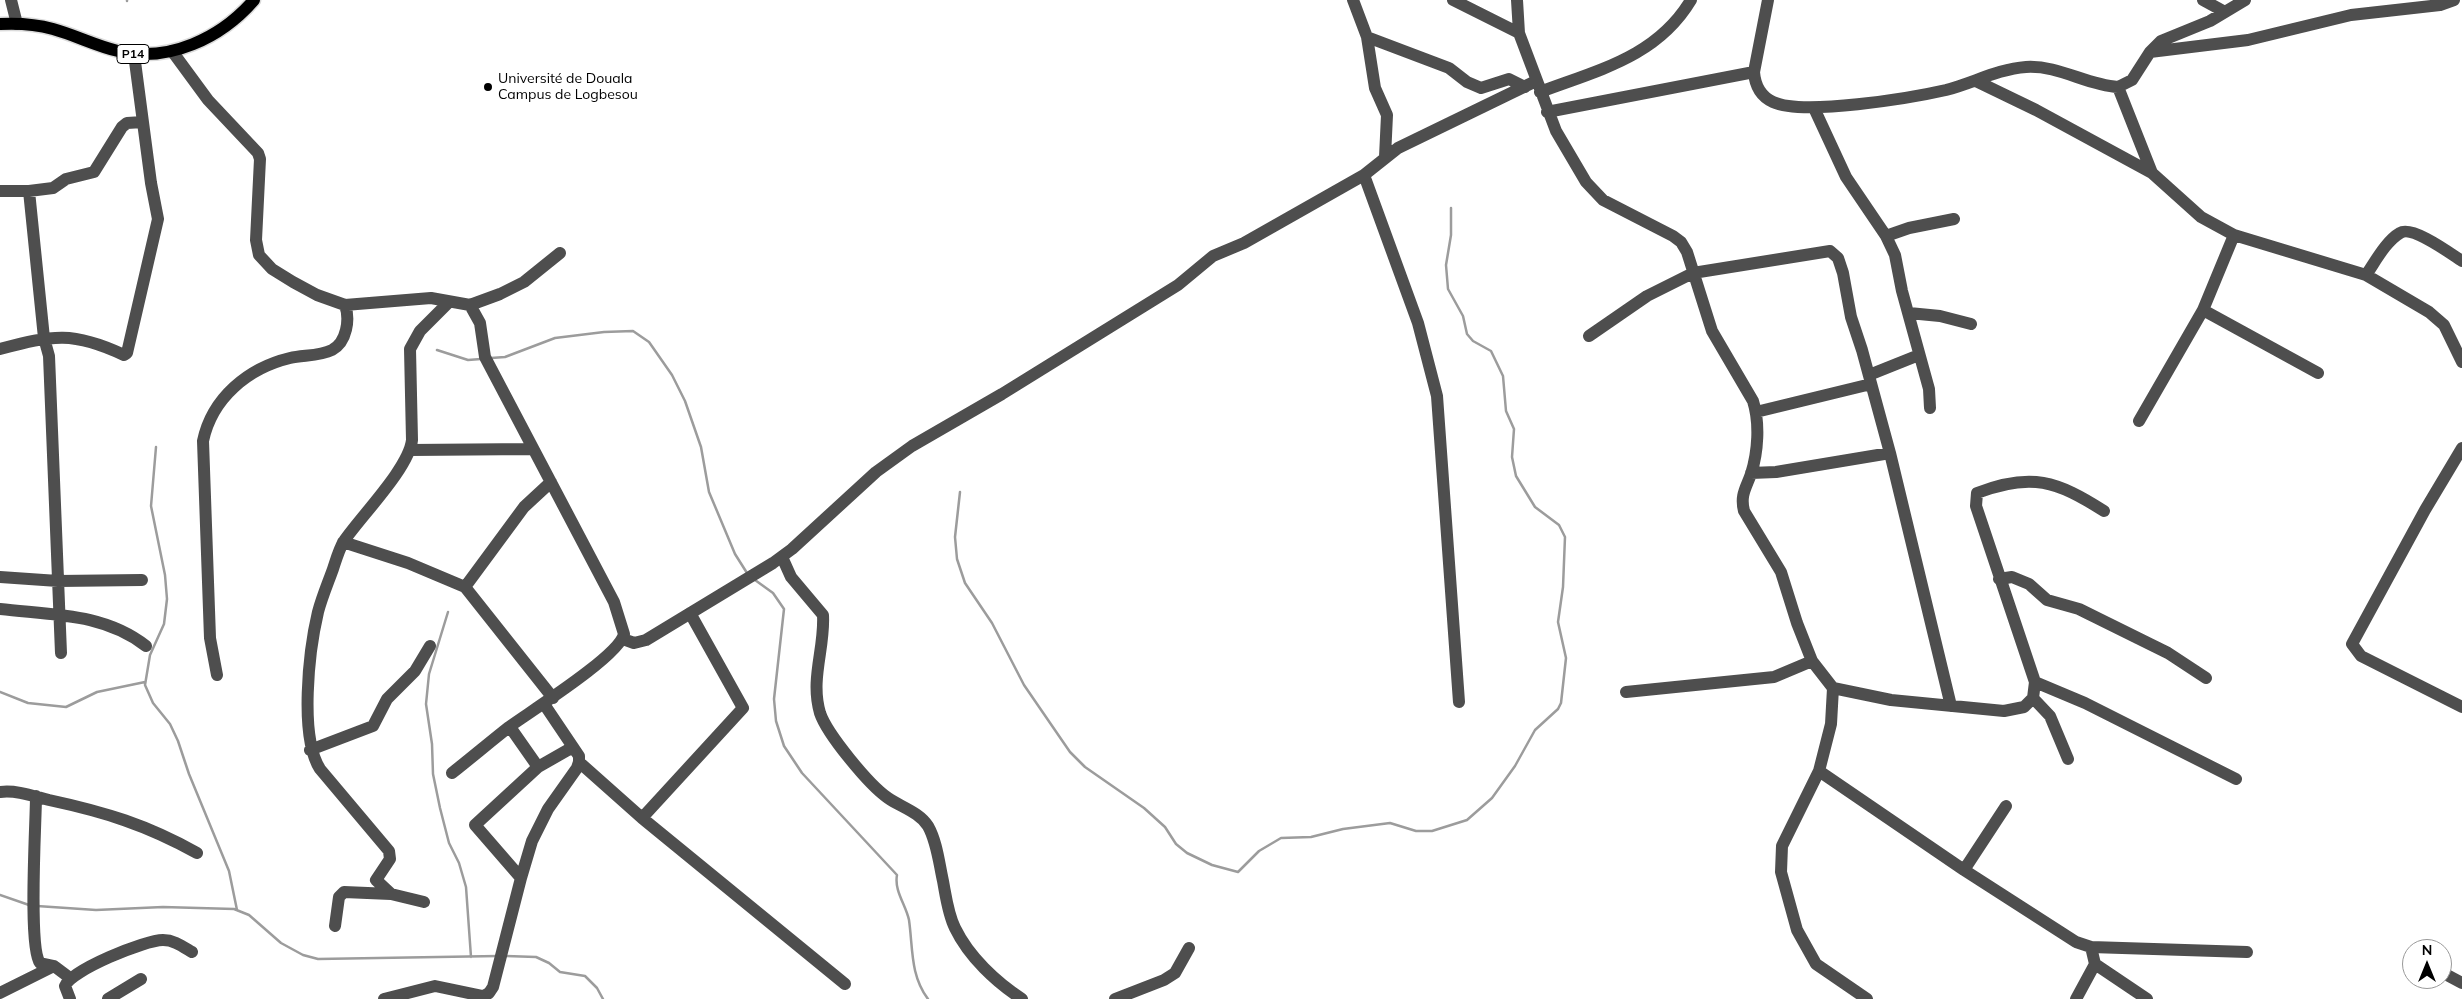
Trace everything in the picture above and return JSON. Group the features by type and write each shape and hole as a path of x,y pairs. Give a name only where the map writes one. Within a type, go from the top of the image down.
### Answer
{"main road":[{"name":"P14","path":"0,24 17,24 54,29 110,49 134,54 172,51 208,38 225,29 254,0"}],"street":[{"path":"12,0 17,24"},
{"path":"1353,0 1367,37 1375,88 1388,120 1385,157"},
{"path":"1454,0 1519,33"},
{"path":"1517,0 1519,33 1534,87 1556,131 1593,191 1616,209 1673,236 1687,252 1712,331 1753,401 1756,412 1758,429 1751,473 1741,501 1744,511 1781,572 1797,623 1812,661 1833,688 1892,700 1951,706 2004,711 2024,707 2033,698 2035,682 1999,580 1976,506 1977,493 1995,486 2040,481 2059,485 2078,494 2104,511"},
{"path":"623,639 634,643 646,640 782,557 845,499 912,446 1002,394 1178,285 1213,256 1244,243 1364,174 1385,157 1411,141 1534,87 1636,54 1664,35 1675,24 1691,0"},
{"path":"1768,0 1754,72 1760,92 1771,101 1786,107 1814,108 1918,94 1976,81 2008,70 2043,67 2118,87 2132,80 2150,52 2161,41 2225,12 2244,0"},
{"path":"2203,0 2225,12"},
{"path":"2150,52 2248,40 2350,15 2440,5 2454,0"},
{"path":"1367,37 1449,68 1467,82 1481,88 1509,80 1534,87"},
{"path":"172,51 208,100 258,153 260,159 256,240 264,262 293,282 317,295 345,305 430,298 470,305 500,294 524,282 560,253"},
{"path":"0,349 44,338 83,339 124,355 127,353 158,219 134,54"},
{"path":"1547,112 1754,72"},
{"path":"1976,81 2036,110 2152,173 2200,217 2234,235 2366,275 2429,312 2444,325 2462,362"},
{"path":"2118,87 2152,173"},
{"path":"1814,108 1846,177 1886,236 1895,255 1902,291 1928,390 1930,408"},
{"path":"0,191 29,191 53,188 66,179 94,172 122,126 127,123 143,122"},
{"path":"1364,174 1418,323 1436,396 1459,702"},
{"path":"29,191 44,338 49,356 61,653"},
{"path":"1886,236 1909,228 1954,219"},
{"path":"2366,275 2388,245 2400,233 2407,231 2426,239 2462,261"},
{"path":"2139,421 2203,310 2234,235"},
{"path":"1589,336 1641,299 1693,273 1825,250 1834,253 1843,273 1850,317 1870,379 1890,453 1951,706"},
{"path":"391,894 376,880 376,877 390,859 388,851 320,770 310,750 308,702 312,644 321,604 343,542 380,496 410,450 412,440 410,349 420,331 450,302"},
{"path":"217,674 210,638 203,441 206,428 213,412 226,396 252,372 290,358 327,352 338,345 348,320 345,305"},
{"path":"452,773 510,727 592,667 623,639 623,628 614,602 485,357 480,323 470,305"},
{"path":"2203,310 2318,373"},
{"path":"1909,313 1940,316 1971,324"},
{"path":"1756,412 1870,379 1919,355"},
{"path":"2462,448 2425,510 2352,644 2361,656 2462,707"},
{"path":"410,450 533,449"},
{"path":"1751,473 1776,472 1890,453"},
{"path":"465,587 524,507 551,482"},
{"path":"343,542 408,563 465,587 548,701 578,756 579,762 642,818 844,984"},
{"path":"782,557 791,577 823,615 816,672 820,712 827,728 880,791 920,818 928,826 934,843 947,904 955,928 968,948 990,974 1022,999"},
{"path":"0,577 58,581 142,580"},
{"path":"1999,580 2012,577 2029,584 2047,600 2079,609 2168,653 2206,678"},
{"path":"0,609 98,621 115,626 131,634 146,646"},
{"path":"642,818 744,708 690,613"},
{"path":"310,750 374,726 387,699 415,670 430,646"},
{"path":"1626,692 1774,677 1812,661"},
{"path":"2035,682 2085,703 2236,779"},
{"path":"1833,688 1831,724 1819,771 1782,846 1781,872 1797,930 1816,964 1867,999"},
{"path":"2033,698 2050,716 2068,759"},
{"path":"510,727 538,767"},
{"path":"521,878 475,825 538,767 573,747"},
{"path":"384,999 435,986 481,997 493,987 521,878 539,826 579,762"},
{"path":"1819,771 1964,870 2076,942 2091,947 2247,952"},
{"path":"0,792 36,796 113,815 169,837 197,853"},
{"path":"36,796 34,901 36,952 40,962 54,966 70,978"},
{"path":"1964,870 2006,806"},
{"path":"335,926 339,897 344,892 391,894 424,902"},
{"path":"70,999 65,986 70,978 84,969 147,942 171,941 192,952"},
{"path":"2076,999 2095,964 2091,947"},
{"path":"1115,999 1164,980 1175,972 1189,948"},
{"path":"2095,964 2147,999"},
{"path":"0,993 54,966"},
{"path":"108,999 141,979"}],"waterway":[{"path":"960,492 955,537 957,559 965,583 992,623 1024,685 1070,752 1085,767 1144,808 1165,827 1176,844 1187,853 1212,865 1238,872 1259,851 1281,838 1311,837 1343,829 1390,823 1416,831 1432,831 1467,820 1492,798 1515,766 1535,730 1558,709 1561,703 1566,658 1558,622 1563,587 1565,537 1559,525 1535,507 1516,476 1512,457 1514,429 1506,411 1503,376 1491,351 1473,341 1467,334 1463,316 1448,289 1446,265 1451,235 1451,208"},
{"path":"491,358 505,357 555,338 604,332 633,331 649,342 672,375 685,401 701,447 709,492 735,554 747,573"},
{"path":"437,350 468,360 481,359"},
{"path":"156,447 151,506 165,575 167,599 164,624 150,655 145,685 153,703 170,724 178,741 189,774 229,871 237,910"},
{"path":"755,580 773,593 784,609 774,699 776,721 784,746 802,773 897,875 897,887 908,914 915,971 922,990 928,999"},
{"path":"448,612 429,674 426,704 432,744 433,774 440,808 449,843 459,863 466,887 471,957"},
{"path":"0,692 28,703 66,707 97,692 145,682"},
{"path":"0,895 29,905"},
{"path":"37,906 96,910 163,907 234,909 249,915 281,943 303,955 318,959 498,956"},
{"path":"506,956 536,957 549,963 560,972 585,976 597,988 603,999"}],"place":[{"name":"Université de Douala Campus de Logbesou","path":"488,87"}]}
